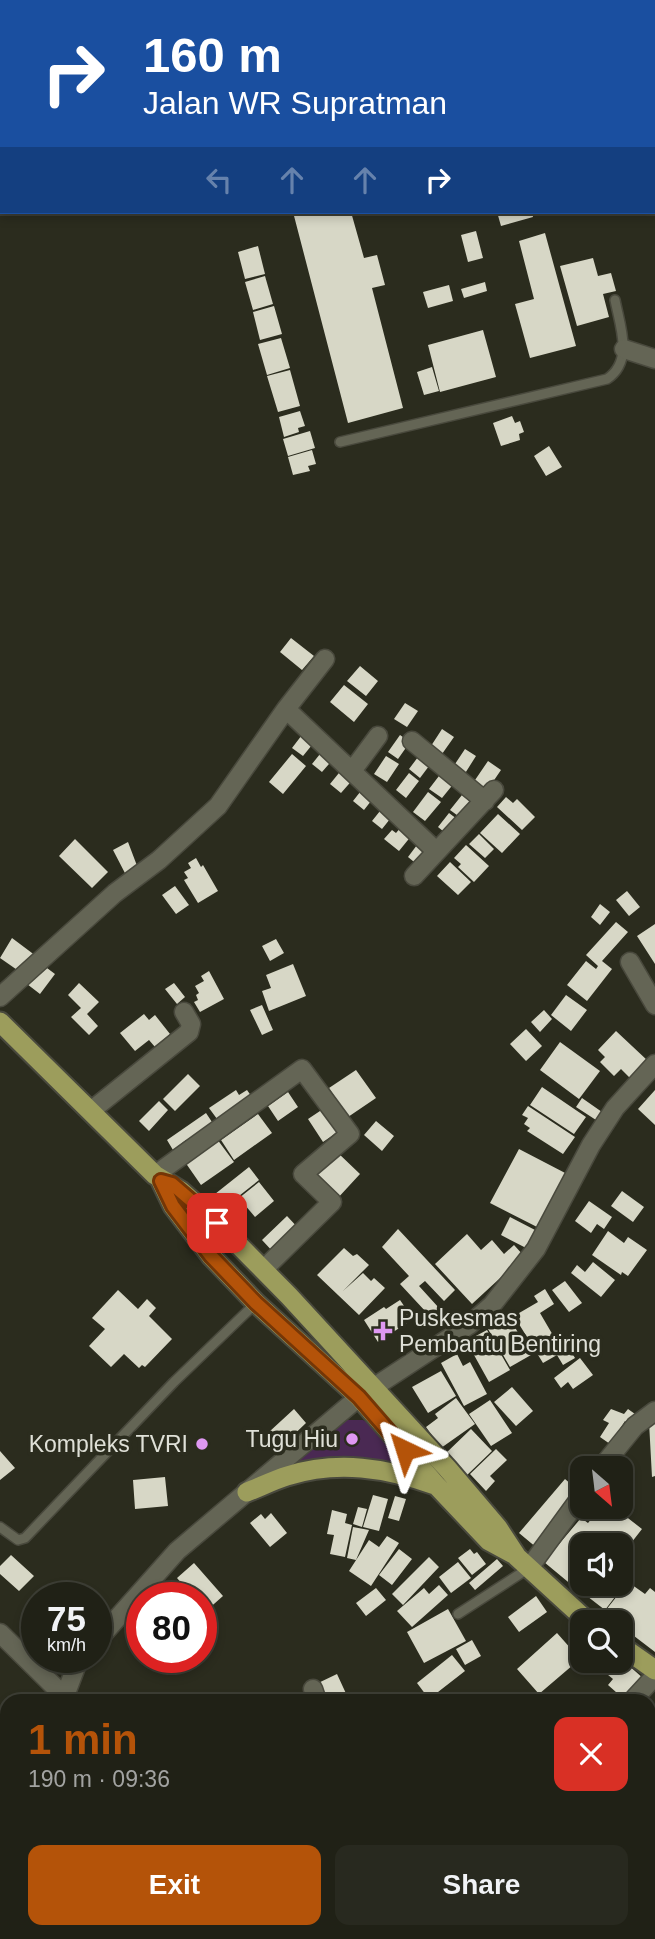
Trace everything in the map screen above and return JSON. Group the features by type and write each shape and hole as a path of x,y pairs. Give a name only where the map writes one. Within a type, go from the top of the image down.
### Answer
{"highway":[{"path":"0,1022 158,1178 173,1206 193,1233 256,1303 365,1392 455,1478 523,1562 575,1610"},
{"path":"158,1178 181,1191 263,1270 365,1392 436,1485 489,1541 523,1562"},
{"path":"247,1492 287,1476 342,1467 400,1472 436,1485"},
{"path":"633,1654 655,1670"}],"street":[{"path":"624,349 655,359"},
{"path":"0,998 218,806 286,709 325,659"},
{"path":"286,709 436,851"},
{"path":"352,771 378,736"},
{"path":"412,741 490,795 414,876"},
{"path":"629,962 655,1005"},
{"path":"92,1110 189,1032 191,1024 184,1012"},
{"path":"158,1178 302,1069 350,1134 303,1174 332,1202 263,1270"},
{"path":"112,1624 177,1551 365,1392 468,1325 492,1305 536,1249 591,1145 615,1108 651,1075"},
{"path":"611,1456 635,1426 655,1411"},
{"path":"523,1562 570,1509"},
{"path":"0,1633 59,1694"},
{"path":"66,1694 74,1673"},
{"path":"638,1694 655,1676"}],"lane":[{"path":"340,442 607,379 619,367 624,349 615,300"},
{"path":"0,1527 18,1540 30,1533 174,1382 256,1303"},
{"path":"458,1614 523,1562"}],"shaded area":[{"path":"345,1420 363,1420 372,1425 411,1468 293,1463"}],"building":[{"path":"294,214 352,214 364,258 377,255 385,285 372,288 403,408 348,423"},
{"path":"498,214 532,214 533,217 501,226"},
{"path":"476,231 483,258 468,262 461,235"},
{"path":"545,233 576,346 530,358 515,304 534,299 519,241"},
{"path":"258,246 265,274 245,279 238,252"},
{"path":"593,258 598,276 611,273 616,291 603,294 609,317 577,326 560,266"},
{"path":"265,276 273,304 253,310 245,282"},
{"path":"485,282 487,291 464,298 461,289"},
{"path":"449,285 453,301 428,308 423,292"},
{"path":"274,306 282,334 260,340 253,312"},
{"path":"483,330 496,377 440,392 428,345"},
{"path":"281,338 290,368 267,375 258,344"},
{"path":"432,367 439,391 424,395 417,372"},
{"path":"290,370 300,406 278,412 267,376"},
{"path":"300,411 305,426 298,428 299,432 284,437 279,417"},
{"path":"512,416 515,423 520,421 524,432 519,434 520,440 501,446 493,423"},
{"path":"310,431 315,448 288,456 283,439"},
{"path":"549,446 562,467 546,476 534,456"},
{"path":"312,450 316,464 308,466 310,471 293,475 288,457"},
{"path":"291,638 314,656 302,670 280,652"},
{"path":"360,666 378,681 366,696 347,681"},
{"path":"344,685 368,704 354,722 330,702"},
{"path":"405,703 418,711 407,727 394,719"},
{"path":"442,729 454,737 442,754 431,746"},
{"path":"305,731 316,740 303,756 292,748"},
{"path":"400,735 410,742 398,759 388,752"},
{"path":"324,749 335,757 322,772 312,764"},
{"path":"465,749 476,756 464,775 453,767"},
{"path":"421,753 432,762 420,778 409,769"},
{"path":"292,754 306,766 283,794 269,782"},
{"path":"386,756 399,764 387,782 374,774"},
{"path":"488,761 501,770 486,792 473,783"},
{"path":"343,768 355,777 341,793 330,784"},
{"path":"442,772 455,782 442,798 429,789"},
{"path":"409,773 419,781 406,798 396,790"},
{"path":"364,787 375,796 364,810 353,801"},
{"path":"428,792 441,802 425,821 413,812"},
{"path":"462,795 472,803 461,818 450,810"},
{"path":"506,797 513,803 517,799 535,817 522,830 497,807"},
{"path":"384,806 394,814 382,829 372,821"},
{"path":"449,813 461,822 449,836 438,827"},
{"path":"498,814 520,834 502,853 480,833"},
{"path":"402,826 412,835 399,851 384,839 392,830 396,833"},
{"path":"479,834 494,849 485,858 469,844"},
{"path":"75,839 108,872 92,888 59,856"},
{"path":"420,841 432,851 419,866 408,857"},
{"path":"128,842 139,871 127,877 113,850"},
{"path":"466,845 489,866 474,882 458,867 461,864 454,858"},
{"path":"196,858 218,891 198,903 184,880 188,878 184,872 191,868 188,863"},
{"path":"450,862 471,882 458,895 437,876"},
{"path":"175,886 189,905 176,914 162,895"},
{"path":"627,891 640,907 629,916 616,900"},
{"path":"600,904 610,912 600,925 591,917"},
{"path":"616,922 628,932 602,961 612,969 587,1001 567,985 586,961 596,969 598,966 586,955"},
{"path":"655,924 655,964 637,936"},
{"path":"12,938 36,956 23,974 0,958"},
{"path":"276,939 284,953 270,961 262,946"},
{"path":"293,964 306,996 269,1011 262,991 271,988 266,975"},
{"path":"43,965 55,974 40,994 27,984"},
{"path":"209,971 224,999 200,1012 194,1002 198,1000 196,995 199,993 195,986 204,981 201,976"},
{"path":"79,983 99,1002 87,1014 98,1026 89,1035 71,1017 81,1008 68,995"},
{"path":"174,983 185,997 177,1004 165,989"},
{"path":"566,995 587,1010 571,1031 551,1015"},
{"path":"262,1005 273,1030 262,1035 250,1010"},
{"path":"544,1010 552,1019 540,1032 531,1022"},
{"path":"144,1014 149,1020 155,1015 170,1034 155,1047 149,1040 135,1051 120,1033"},
{"path":"526,1029 542,1046 526,1061 510,1044"},
{"path":"616,1031 648,1061 631,1079 621,1069 614,1076 600,1062 605,1057 598,1050"},
{"path":"560,1042 600,1071 579,1099 540,1070"},
{"path":"356,1070 376,1098 348,1117 329,1088"},
{"path":"188,1074 200,1086 175,1111 163,1099"},
{"path":"542,1087 586,1117 574,1134 530,1105"},
{"path":"236,1090 239,1095 247,1090 254,1100 220,1123 209,1108"},
{"path":"655,1090 655,1125 638,1109"},
{"path":"288,1092 298,1107 278,1121 268,1106"},
{"path":"582,1098 602,1112 596,1120 576,1107"},
{"path":"159,1101 168,1110 149,1131 139,1121"},
{"path":"528,1106 575,1137 563,1154 527,1131 530,1128 524,1124 528,1118 522,1115"},
{"path":"323,1109 339,1131 323,1142 308,1119"},
{"path":"206,1113 216,1128 190,1146 186,1140 173,1150 167,1140"},
{"path":"258,1114 272,1133 234,1160 221,1140"},
{"path":"376,1121 394,1136 382,1151 364,1135"},
{"path":"217,1139 234,1162 201,1185 185,1162"},
{"path":"519,1149 569,1175 541,1229 490,1203"},
{"path":"337,1152 360,1174 336,1200 323,1189 327,1185 314,1172"},
{"path":"249,1167 259,1180 225,1207 215,1194"},
{"path":"259,1182 274,1201 255,1217 239,1198"},
{"path":"622,1191 644,1207 633,1222 611,1206"},
{"path":"589,1201 612,1217 604,1229 597,1224 591,1233 575,1221"},
{"path":"287,1216 300,1230 275,1254 262,1240"},
{"path":"510,1217 537,1231 528,1249 501,1235"},
{"path":"398,1229 455,1290 444,1301 425,1281 419,1286 449,1319 440,1327 400,1284 409,1276 382,1247"},
{"path":"608,1231 624,1243 628,1237 647,1250 628,1276 622,1272 621,1275 592,1255"},
{"path":"467,1234 481,1250 492,1240 504,1254 514,1245 524,1256 472,1304 435,1264"},
{"path":"344,1248 353,1256 357,1254 369,1265 343,1291 363,1273 371,1281 374,1278 385,1288 359,1315 317,1275"},
{"path":"593,1262 615,1280 601,1297 571,1273 577,1265 585,1272"},
{"path":"565,1281 582,1303 569,1312 552,1290"},
{"path":"545,1289 554,1304 540,1313 554,1337 560,1333 575,1358 563,1365 557,1355 543,1363 514,1316 538,1302 534,1296"},
{"path":"118,1290 138,1309 147,1299 156,1308 149,1316 172,1339 145,1367 142,1365 139,1368 124,1354 111,1367 89,1346 105,1329 92,1318"},
{"name":"Puskesmas Pembantu Bentiring","path":"400,1300 413,1319 378,1342 364,1320"},
{"path":"509,1317 531,1355 510,1367 488,1329"},
{"path":"487,1330 510,1370 489,1382 469,1346 476,1342 474,1337"},
{"path":"457,1354 463,1366 470,1362 487,1394 464,1406 441,1363"},
{"path":"580,1358 593,1375 573,1389 568,1382 561,1388 554,1378"},
{"path":"441,1371 456,1396 428,1413 412,1387"},
{"path":"512,1387 533,1411 516,1426 494,1402"},
{"path":"456,1398 475,1424 441,1448 426,1427 438,1418 435,1414"},
{"path":"490,1400 512,1433 491,1446 469,1414"},
{"path":"294,1409 306,1423 282,1446 269,1432"},
{"path":"611,1409 624,1414 628,1409 635,1414 628,1424 625,1421 610,1444 600,1437 609,1423 603,1420"},
{"path":"649,1422 655,1422 655,1476 652,1477"},
{"path":"471,1429 492,1451 465,1477 444,1455"},
{"path":"496,1449 507,1460 490,1476 495,1481 486,1491 470,1474"},
{"path":"0,1451 15,1468 0,1480"},
{"path":"165,1477 168,1506 135,1509 133,1480"},
{"path":"565,1479 570,1483 570,1503 537,1548 519,1533"},
{"path":"373,1495 388,1499 379,1531 363,1527"},
{"path":"395,1496 406,1499 399,1521 388,1518"},
{"path":"358,1507 367,1509 362,1527 353,1524"},
{"path":"332,1510 347,1514 345,1523 352,1525 345,1557 330,1554 334,1535 327,1534"},
{"path":"271,1513 287,1533 270,1547 250,1523 261,1514 265,1519"},
{"path":"580,1519 588,1523 591,1519 629,1519 642,1529 633,1541 633,1533 570,1533 570,1584 544,1562"},
{"path":"353,1527 369,1530 356,1560 347,1558"},
{"path":"387,1536 399,1543 371,1586 349,1571 369,1540 379,1547"},
{"path":"399,1549 412,1559 392,1585 379,1575"},
{"path":"470,1549 474,1554 477,1552 486,1564 472,1575 458,1558"},
{"path":"11,1555 34,1576 28,1582 21,1582 19,1591 0,1574 0,1566"},
{"path":"429,1557 439,1567 403,1605 392,1594"},
{"path":"497,1559 503,1566 475,1590 469,1583"},
{"path":"458,1562 471,1578 451,1593 439,1577"},
{"path":"194,1563 211,1582 180,1582 177,1578"},
{"path":"439,1585 448,1595 412,1627 397,1611 424,1588 429,1594"},
{"path":"633,1586 645,1594 650,1588 655,1592 655,1652 633,1635 633,1610 606,1610 617,1596 633,1596"},
{"path":"376,1588 386,1600 366,1616 356,1603"},
{"path":"217,1589 223,1596 217,1601"},
{"path":"536,1596 547,1612 519,1632 508,1617"},
{"path":"587,1596 616,1596 605,1610"},
{"path":"448,1609 466,1641 424,1663 407,1632"},
{"path":"557,1633 570,1648 570,1668 539,1694 517,1669"},
{"path":"472,1640 481,1656 465,1665 456,1649"},
{"path":"452,1655 465,1671 435,1694 425,1694 417,1683"},
{"path":"633,1669 644,1679 630,1694 618,1694 608,1685 613,1679 606,1673 633,1673"},
{"path":"337,1674 346,1694 318,1694 314,1685"}],"place":[{"name":"Puskesmas Pembantu Bentiring","path":"383,1331"},
{"name":"Tugu Hiu","path":"352,1439"},
{"name":"Kompleks TVRI","path":"202,1444"}],"route":[{"path":"217,1223 172,1184 161,1181 173,1206 211,1256 256,1303 359,1397 405,1450"}]}
